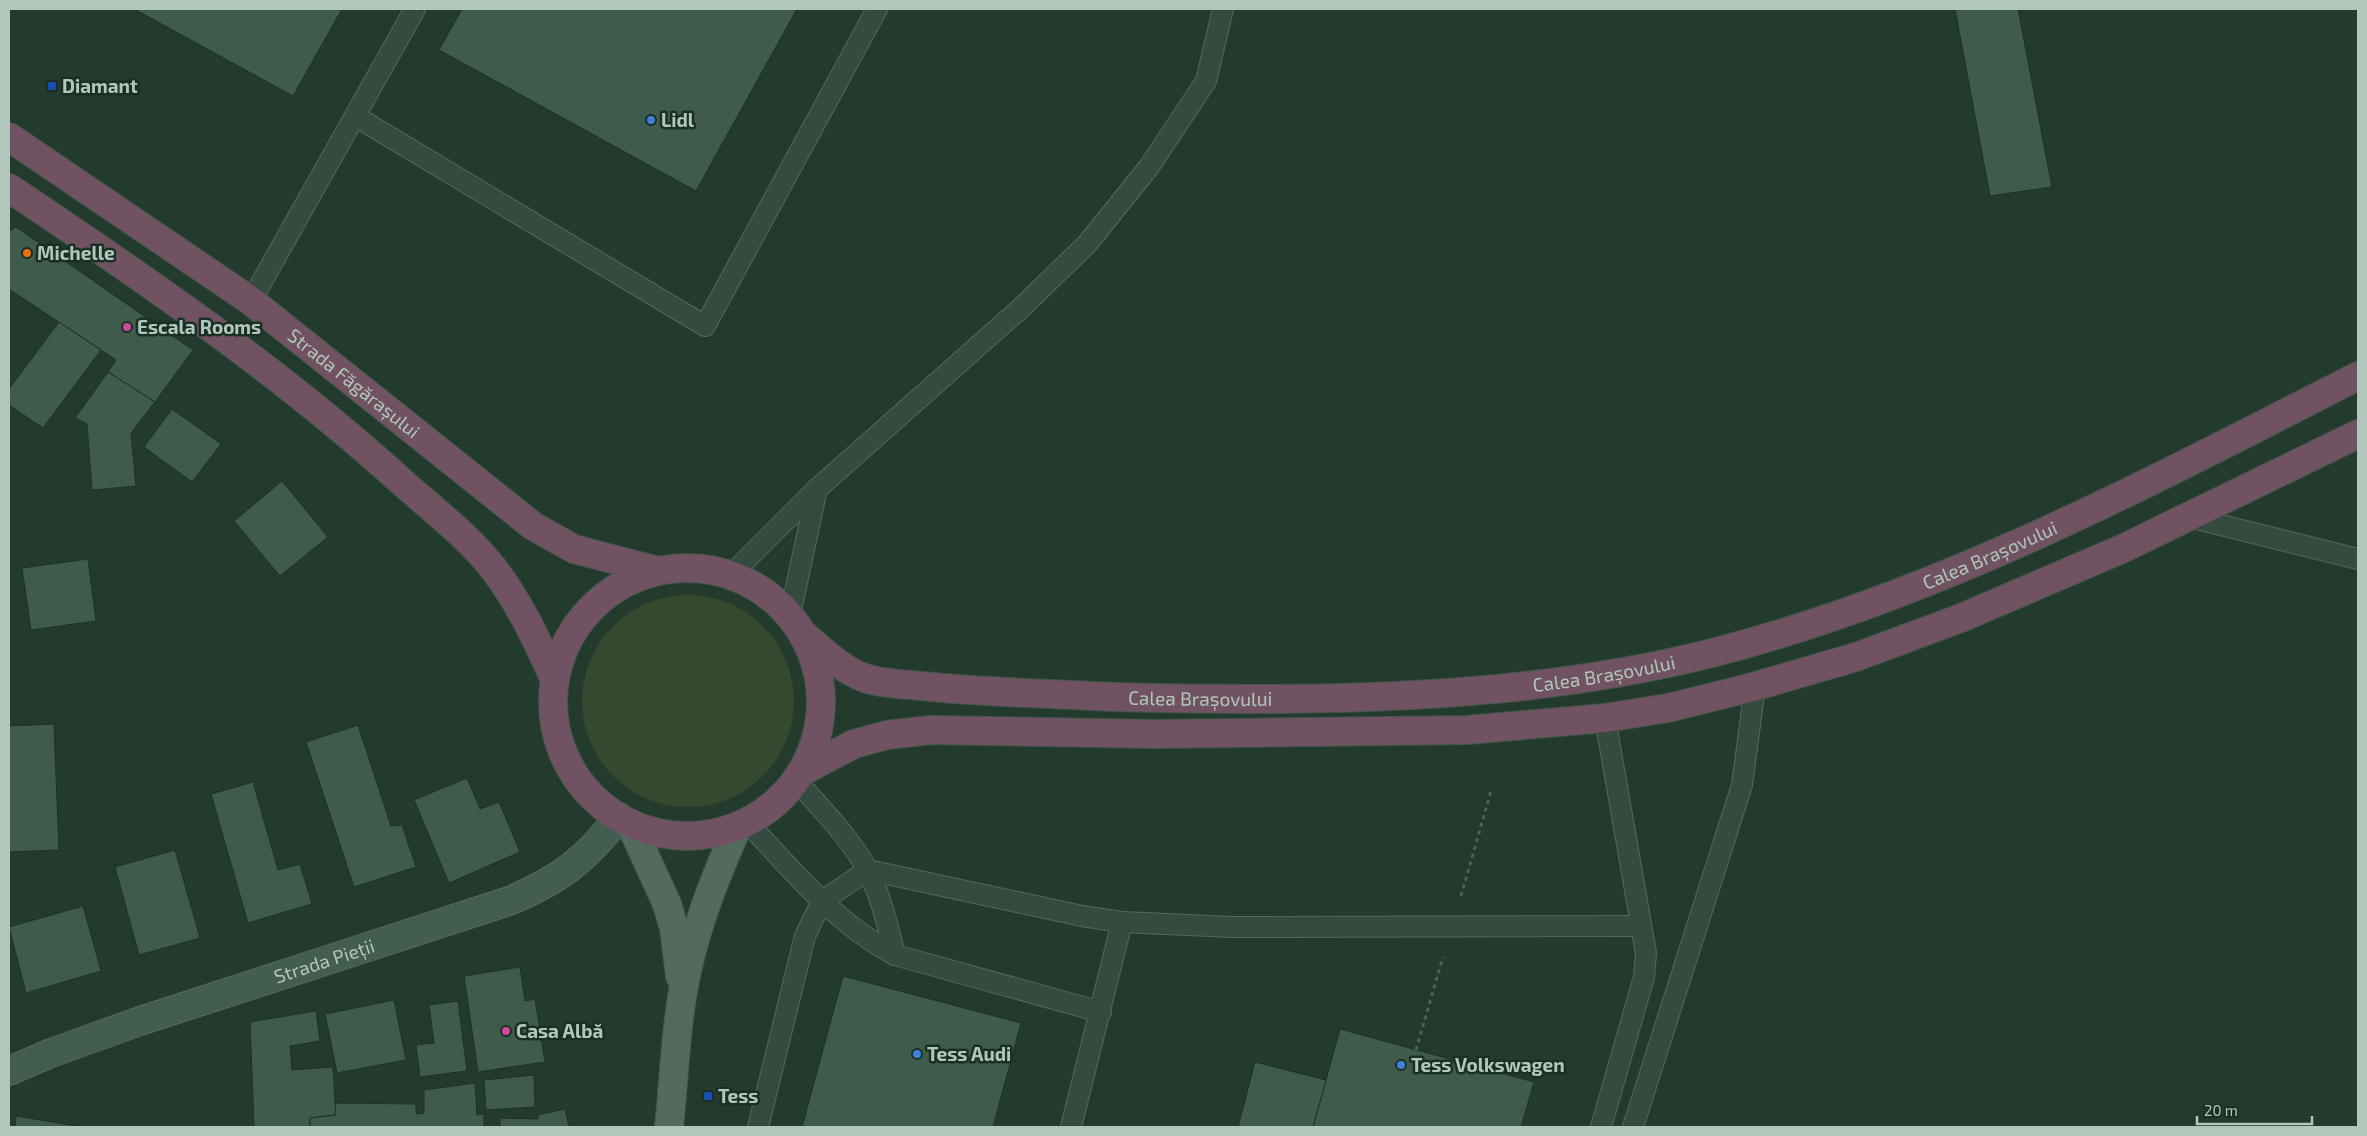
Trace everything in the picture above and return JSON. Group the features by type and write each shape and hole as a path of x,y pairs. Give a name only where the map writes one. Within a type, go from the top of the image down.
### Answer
{"highway":[{"name":"Strada Făgărașului","path":"9,137 251,301 533,526 574,549 658,571"},
{"name":"Strada Făgărașului","path":"9,188 227,338 369,452 465,539 491,566 523,612 555,680"},
{"name":"Calea Brașovului","path":"797,625 840,665 866,678 947,689 1156,699 1387,698 1466,692 1606,674 1710,654 1792,630 1877,601 2022,542 2124,494 2358,376"},
{"name":"Calea Brașovului","path":"799,776 854,744 886,734 930,730 1157,734 1467,730 1605,718 1668,708 1755,686 1856,657 1961,618 2124,548 2358,434"},
{"name":"Strada Făgărașului","path":"683,568 707,569 731,575 753,585 773,598 797,625 818,669 822,705 816,740 799,776 766,811 743,824 717,832 673,835 624,820 595,798 570,768 556,726 553,703 555,680 562,655 574,631 590,610 618,588 658,571 683,568"}],"main road":[{"path":"624,820 667,904 674,928 682,992"},
{"path":"669,1127 682,992 700,923 717,874 743,824"}],"street":[{"name":"Strada Pieții","path":"9,1071 51,1053 140,1021 509,901 564,874 624,820"}],"lane":[{"path":"251,301 415,9"},
{"path":"355,116 705,326 877,9"},
{"path":"731,575 817,488 1022,308 1088,244 1149,167 1206,81 1223,9"},
{"path":"2331,390 2358,364"},
{"path":"797,625 817,488"},
{"path":"2188,517 2358,559"},
{"path":"1633,1127 1742,785 1755,686"},
{"path":"1600,1127 1644,977 1646,954 1605,718"},
{"path":"799,776 868,870 878,896 895,954"},
{"path":"743,824 843,921 870,941 895,954 1101,1012"},
{"path":"758,1127 805,936 822,901 868,870 1082,916 1122,922 1232,928 1641,926"},
{"path":"1070,1127 1101,1012 1122,922"}],"green space":[{"path":"688,595 709,597 728,603 747,613 763,626 776,642 786,661 792,680 794,701 792,722 786,741 776,760 763,776 747,789 728,799 709,805 688,807 667,805 648,799 629,789 613,776 600,760 590,741 584,722 582,701 584,680 590,661 600,642 613,626 629,613 648,603 667,597"}],"building":[{"path":"134,9 342,9 293,96"},
{"name":"Lidl","path":"462,9 797,9 696,191 439,50"},
{"path":"1955,9 2018,9 2052,187 1990,196"},
{"path":"16,227 193,350 155,402 108,372 116,360 9,289 9,231"},
{"path":"59,322 101,350 43,428 9,405 9,389"},
{"path":"108,372 155,402 131,433 136,486 92,490 87,424 75,418"},
{"path":"172,409 221,444 192,482 144,447"},
{"path":"282,481 328,537 280,576 234,521"},
{"path":"88,559 96,621 31,630 22,568"},
{"path":"54,724 59,850 9,852 9,726"},
{"path":"358,725 391,826 402,825 416,867 354,887 306,742"},
{"path":"467,778 480,809 499,802 520,852 449,883 414,800"},
{"path":"253,782 278,870 300,864 312,904 248,923 211,794"},
{"path":"175,850 200,938 139,955 115,867"},
{"path":"83,906 101,971 26,993 9,927"},
{"name":"Casa Albă","path":"520,967 525,1001 535,999 545,1062 478,1072 464,976"},
{"name":"Tess Audi","path":"843,976 1021,1023 993,1127 802,1127"},
{"path":"394,1000 406,1060 337,1073 325,1014"},
{"path":"458,1001 467,1071 420,1077 416,1045 434,1043 429,1005"},
{"path":"316,1011 320,1041 290,1046 292,1070 333,1067 336,1115 310,1118 310,1127 254,1127 250,1022"},
{"name":"Tess Volkswagen","path":"1340,1029 1534,1082 1521,1127 1313,1127"},
{"path":"1255,1062 1326,1080 1313,1127 1238,1127"},
{"path":"534,1075 535,1107 486,1110 484,1080"},
{"path":"475,1083 477,1115 484,1114 484,1127 310,1127 310,1118 336,1115 335,1103 416,1104 416,1114 424,1113 424,1090"},
{"path":"565,1109 569,1127 500,1127 500,1118 538,1119 538,1115"},
{"path":"16,1116 83,1127 15,1127"}],"place":[{"name":"Diamant","path":"52,86"},
{"name":"Lidl","path":"651,120"},
{"name":"Michelle","path":"27,253"},
{"name":"Escala Rooms","path":"127,327"},
{"name":"Casa Albă","path":"506,1031"},
{"name":"Tess Audi","path":"917,1054"},
{"name":"Tess Volkswagen","path":"1401,1065"},
{"name":"Tess","path":"708,1096"}]}
